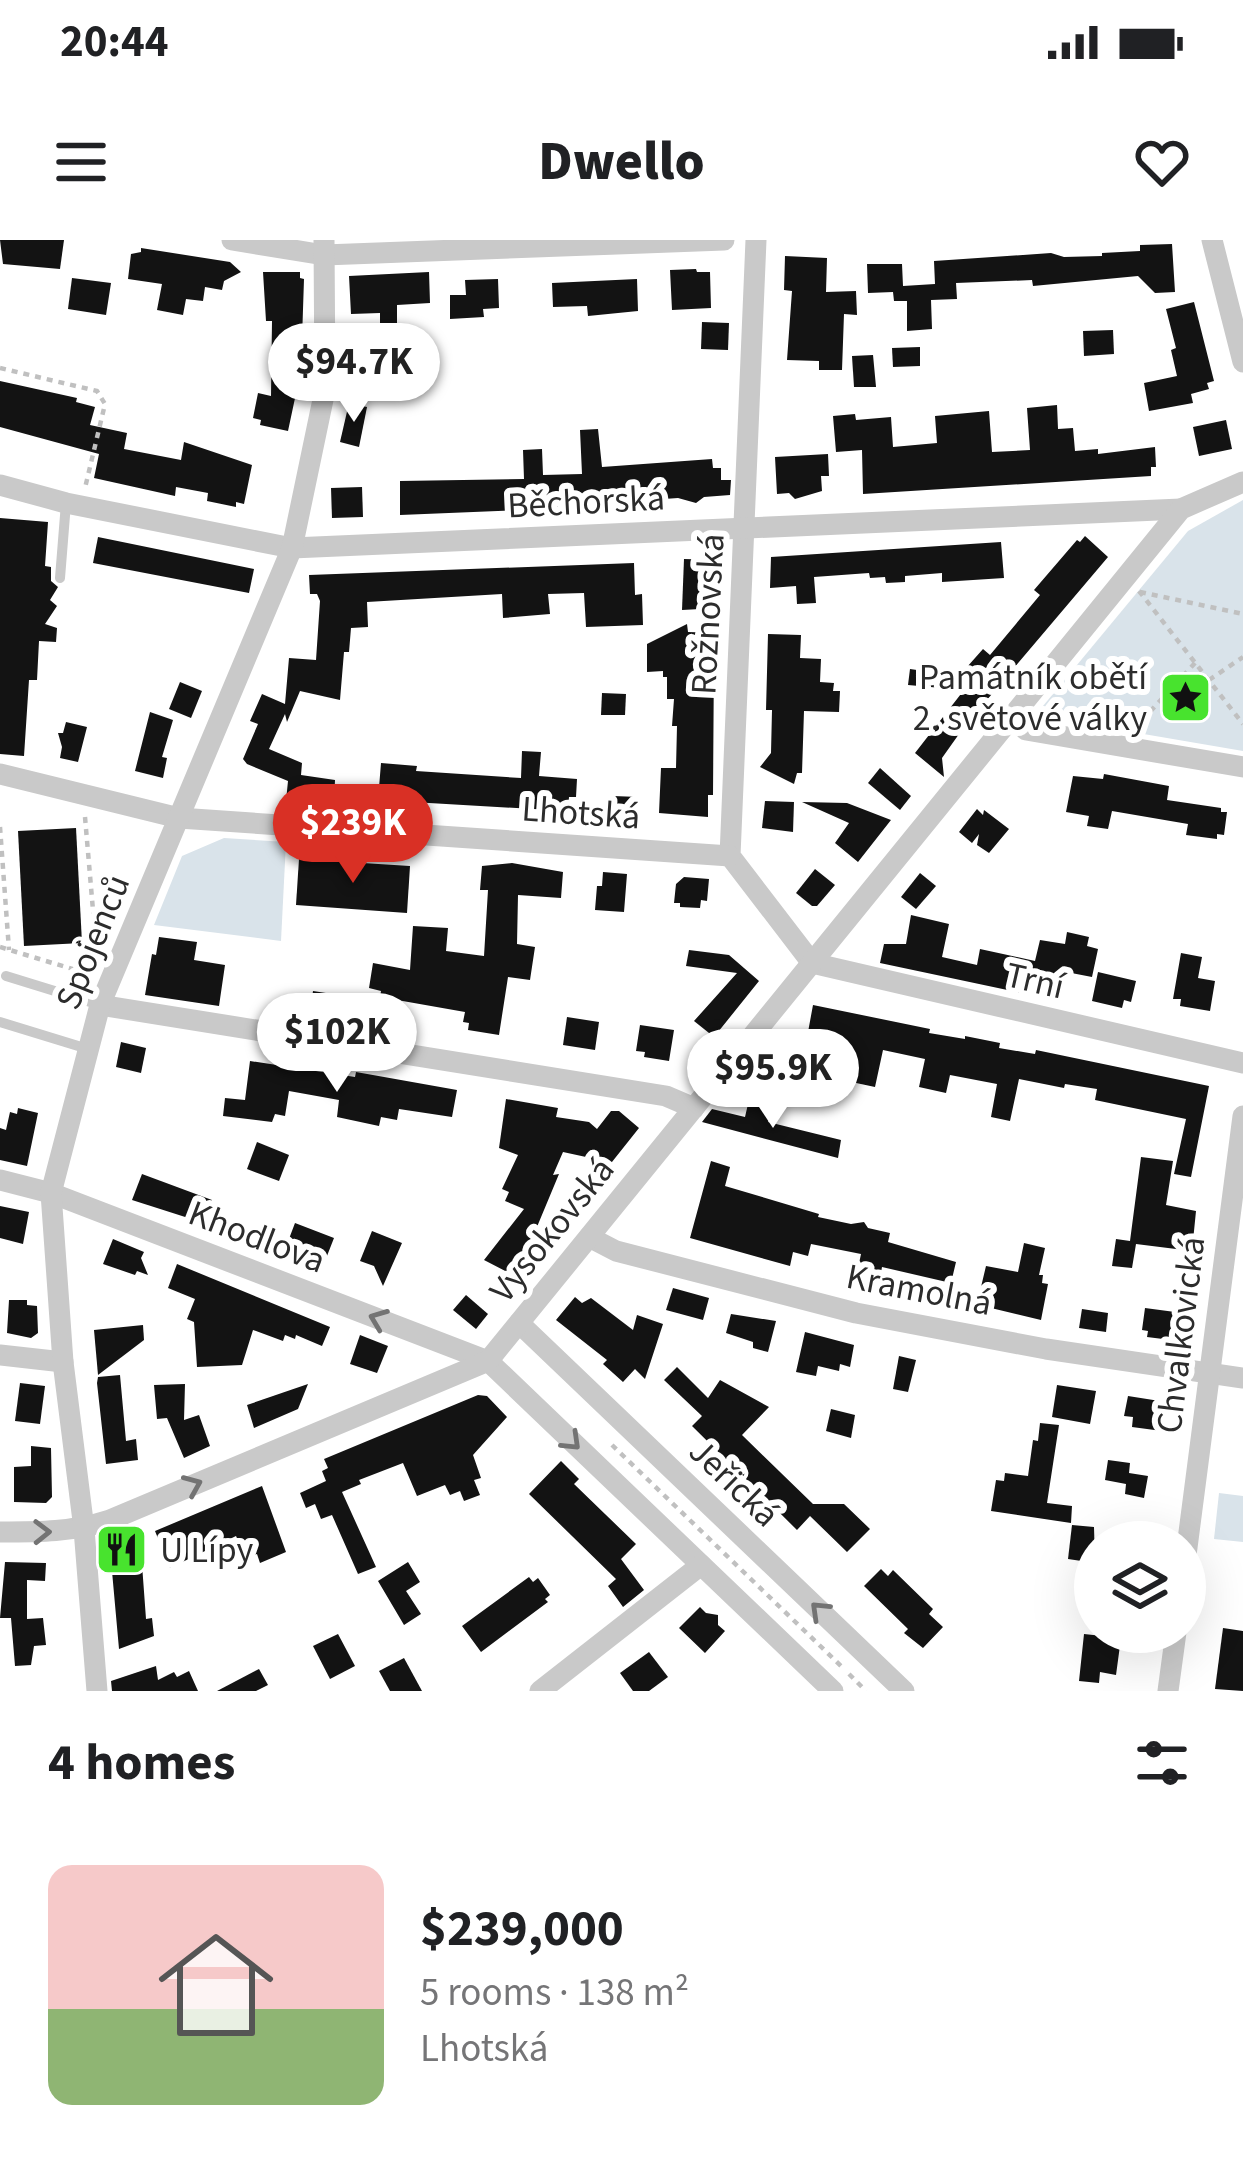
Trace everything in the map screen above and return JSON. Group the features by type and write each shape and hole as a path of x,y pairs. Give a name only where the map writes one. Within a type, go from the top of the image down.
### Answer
{"street":[{"path":"232,240 324,248 724,240"},
{"name":"Rožnovská","path":"730,856 756,240"},
{"path":"1212,240 1243,362"},
{"name":"Spojenců","path":"97,1691 51,1193 100,1006 292,548 325,390 324,248"},
{"name":"Vysokovská","path":"0,1532 84,1528 488,1361 1181,509 1243,482"},
{"name":"Běchorská","path":"0,485 292,548 1181,509"},
{"path":"1012,717 1026,730 1243,767"},
{"name":"Lhotská","path":"0,774 179,818 730,856"},
{"path":"730,856 812,963"},
{"name":"Trní","path":"812,963 1243,1063"},
{"path":"100,1006 666,1096 694,1108"},
{"name":"Chvalkovická","path":"1190,1521 1243,1116"},
{"name":"Khodlova","path":"0,1180 51,1193 488,1361"},
{"name":"Kramolná","path":"589,1237 616,1251 856,1312 1209,1376 1243,1378"},
{"name":"Jeřická","path":"519,1323 904,1691"},
{"path":"0,1355 63,1362"},
{"path":"488,1361 833,1691"},
{"path":"541,1691 700,1564"},
{"path":"1168,1691 1173,1653"}],"lane":[{"path":"60,578 74,504"},
{"path":"6,976 100,1006"},
{"path":"0,1022 88,1048"}],"path":[{"path":"0,368 98,392 105,404 74,504"},
{"path":"1243,614 1138,590 1243,724"},
{"path":"1209,680 1243,657"},
{"path":"1119,746 1196,663"},
{"path":"84,794 94,922 128,941"},
{"path":"0,827 9,950"},
{"path":"0,947 111,981"},
{"path":"594,1463 612,1445 866,1691"}],"shaded area":[{"path":"1243,500 1243,751 1050,718 1043,706 1188,531"},
{"path":"224,838 286,842 281,941 154,925 182,856"},
{"path":"1219,1493 1243,1496 1243,1542 1214,1539"}],"building":[{"path":"0,240 64,240 60,269 3,264"},
{"path":"1172,244 1175,292 1155,293 1138,276 1033,286 1032,280 956,283 957,299 931,300 932,329 907,331 907,301 894,301 893,292 868,293 867,264 902,264 903,286 935,284 934,261 1051,253 1102,256 1140,251 1140,245"},
{"path":"141,248 230,262 241,272 224,281 222,290 205,287 203,301 186,299 183,315 157,310 162,284 128,279 131,254"},
{"path":"785,256 827,258 826,292 856,291 857,315 844,314 842,370 819,370 819,361 787,360 792,291 784,290"},
{"path":"670,270 710,272 711,308 672,310"},
{"path":"263,272 300,272 304,279 301,370 288,431 260,425 261,420 253,418 258,393 271,396 272,321 266,321"},
{"path":"429,272 430,303 397,305 397,353 380,351 380,313 351,314 349,276"},
{"path":"72,278 111,283 106,315 68,309"},
{"path":"498,279 499,308 483,309 484,317 450,319 450,295 466,295 465,280"},
{"path":"637,279 638,311 588,316 587,306 553,307 552,283"},
{"path":"1194,302 1214,381 1207,383 1209,389 1191,394 1193,403 1149,411 1144,383 1177,376 1166,309"},
{"path":"702,322 729,323 728,350 701,349"},
{"path":"1113,330 1114,354 1084,356 1083,331"},
{"path":"920,347 920,366 893,367 892,348"},
{"path":"359,355 385,356 384,388 358,388"},
{"path":"873,355 876,387 854,387 852,356"},
{"path":"0,381 77,398 76,402 95,407 90,425 127,433 124,449 181,460 184,442 252,465 244,504 236,502 236,507 207,501 208,493 176,487 175,496 94,478 99,454 0,427"},
{"path":"349,403 367,407 359,447 340,442"},
{"path":"1057,405 1058,429 1073,428 1075,451 1098,449 1098,454 1155,447 1156,467 1151,467 1151,476 863,494 862,450 836,452 833,416 855,414 856,420 891,417 893,447 937,443 935,416 989,411 992,452 1030,450 1027,408"},
{"path":"1226,420 1232,449 1199,456 1193,427"},
{"path":"598,429 602,467 712,459 713,468 721,468 721,480 731,480 730,495 704,497 696,503 678,498 650,500 650,505 400,515 400,481 524,479 523,450 542,449 543,475 582,474 580,430"},
{"path":"828,454 829,476 821,476 822,491 795,499 789,493 777,494 775,457"},
{"path":"362,487 363,517 332,518 331,488"},
{"path":"0,518 48,522 45,566 51,567 51,581 58,587 50,600 57,606 45,624 57,628 56,642 39,641 37,680 29,680 24,756 0,754"},
{"path":"1085,536 1108,557 964,727 942,758 944,777 915,753 964,690 908,685 910,669 959,676 983,649 990,655 1040,595 1034,590"},
{"path":"98,537 254,569 249,593 93,563"},
{"path":"1001,542 1004,578 942,582 942,573 886,583 885,577 870,578 869,573 814,577 816,603 797,604 796,586 770,588 771,557"},
{"path":"684,559 720,560 719,608 682,610"},
{"path":"634,563 635,595 642,594 643,625 586,627 584,593 548,594 550,614 503,618 502,594 367,602 368,627 351,628 349,652 344,652 340,700 300,691 269,749 302,763 301,775 335,780 334,803 286,801 288,781 243,759 258,724 250,721 262,694 285,704 289,658 316,660 320,601 317,594 310,594 309,575"},
{"path":"687,624 688,632 718,633 713,795 708,795 708,817 659,813 661,768 676,768 677,726 672,726 674,699 667,699 667,677 663,671 647,672 647,644"},
{"path":"768,634 801,635 800,658 821,659 820,682 834,683 833,691 840,691 839,712 804,711 802,773 797,773 794,784 760,767 771,753 772,710 766,710"},
{"path":"180,682 202,691 191,718 169,709"},
{"path":"602,693 626,694 625,715 601,715"},
{"path":"150,712 173,720 162,757 167,758 163,778 135,771"},
{"path":"66,722 87,727 78,762 60,758 58,733 63,733"},
{"path":"522,751 541,752 539,776 577,779 576,797 569,797 568,811 378,800 381,763 417,766 416,771 521,778"},
{"path":"880,768 911,796 900,810 868,783"},
{"path":"1104,774 1169,786 1167,800 1221,808 1227,812 1224,835 1217,834 1217,839 1186,835 1188,824 1112,811 1108,829 1087,826 1089,816 1066,812 1073,776 1103,779"},
{"path":"613,796 639,797 638,823 611,822"},
{"path":"765,801 794,802 793,832 762,828"},
{"path":"802,802 847,803 891,820 858,862 835,843 849,823"},
{"path":"977,809 1009,829 989,853 977,845 979,834 972,843 959,832"},
{"path":"76,828 82,943 24,946 18,831"},
{"path":"299,859 410,866 407,913 296,905"},
{"path":"512,863 563,872 561,898 518,895 517,944 535,947 530,980 508,977 499,1035 468,1030 469,1023 463,1022 465,1012 380,997 381,991 369,988 373,963 410,970 413,926 448,928 446,951 484,956 488,890 480,890 482,866"},
{"path":"815,869 835,885 812,906 796,893"},
{"path":"603,872 627,874 624,912 595,910"},
{"path":"920,873 936,886 916,909 901,897"},
{"path":"684,877 709,879 707,901 701,900 700,908 674,903 676,884"},
{"path":"911,915 949,924 942,957 977,965 980,949 1035,961 1040,940 1065,944 1067,932 1089,937 1087,946 1098,949 1092,977 1061,971 1050,999 880,963 884,944 906,944"},
{"path":"159,937 197,942 194,960 225,965 219,1006 145,995"},
{"path":"689,950 729,955 759,981 714,1037 694,1021 737,973 686,966"},
{"path":"1181,953 1202,957 1198,978 1215,981 1210,1011 1180,1006 1181,999 1173,999"},
{"path":"1098,972 1136,981 1131,1002 1124,1000 1122,1008 1092,1001"},
{"path":"313,991 345,996 340,1023 309,1019"},
{"path":"813,1005 930,1029 929,1033 1000,1043 999,1048 1035,1054 1036,1050 1209,1086 1191,1177 1174,1174 1186,1119 1095,1100 1097,1089 1019,1079 1010,1121 991,1117 997,1084 950,1075 946,1093 919,1087 925,1059 883,1050 875,1087 828,1077 826,1090 796,1073 777,1096 754,1078 778,1049 792,1060 806,1043"},
{"path":"567,1017 599,1022 595,1050 563,1045"},
{"path":"640,1025 674,1030 669,1061 636,1051"},
{"path":"121,1042 146,1048 141,1073 116,1067"},
{"path":"250,1061 355,1077 356,1072 457,1090 452,1117 399,1109 397,1120 381,1117 379,1126 337,1117 339,1100 289,1091 285,1116 275,1114 272,1122 223,1116 225,1098 245,1100"},
{"path":"506,1099 558,1108 556,1117 589,1122 597,1129 611,1111 619,1111 639,1128 604,1172 586,1157 563,1152 534,1234 545,1244 513,1275 484,1260 524,1209 505,1201 509,1192 502,1189 518,1155 499,1148"},
{"path":"748,1104 771,1110 768,1122 841,1140 838,1158 702,1122 712,1109 745,1117"},
{"path":"18,1108 38,1113 27,1166 0,1160 0,1128 6,1130 10,1112 17,1114"},
{"path":"257,1142 289,1155 279,1181 247,1169"},
{"path":"1141,1157 1173,1161 1166,1205 1196,1211 1192,1251 1136,1244 1132,1268 1112,1266 1116,1239 1130,1241"},
{"path":"711,1161 730,1167 725,1186 818,1217 864,1222 868,1228 890,1233 888,1242 956,1262 951,1283 882,1267 879,1283 856,1278 861,1254 811,1244 808,1256 793,1252 790,1266 690,1238"},
{"path":"142,1174 212,1200 204,1223 132,1200"},
{"path":"0,1206 29,1212 23,1244 0,1238"},
{"path":"295,1223 334,1238 325,1261 317,1257 314,1267 284,1252"},
{"path":"372,1231 402,1243 383,1286 374,1266 360,1261"},
{"path":"113,1239 144,1252 141,1258 148,1275 103,1264"},
{"path":"1024,1243 1045,1248 1039,1275 1048,1284 1041,1320 991,1308 994,1289 981,1287 986,1266 1018,1272"},
{"path":"177,1264 330,1327 322,1346 296,1335 295,1339 285,1335 283,1341 253,1330 242,1365 197,1367 194,1322 187,1319 195,1299 168,1288"},
{"path":"673,1288 709,1298 703,1320 666,1310"},
{"path":"466,1295 488,1314 476,1329 453,1310"},
{"path":"575,1297 582,1303 591,1298 633,1330 637,1315 663,1324 645,1379 635,1369 623,1382 603,1364 607,1360 556,1320"},
{"path":"9,1300 27,1300 27,1305 37,1306 38,1333 31,1338 7,1333"},
{"path":"1145,1308 1175,1312 1171,1340 1147,1337 1148,1331 1142,1330"},
{"path":"1082,1309 1108,1313 1106,1332 1079,1328"},
{"path":"731,1314 776,1321 768,1352 726,1333"},
{"path":"143,1325 144,1340 98,1375 94,1330"},
{"path":"805,1332 854,1345 850,1367 840,1364 839,1371 818,1366 816,1376 796,1372"},
{"path":"360,1335 388,1346 377,1373 350,1364"},
{"path":"899,1356 916,1360 908,1392 893,1389"},
{"path":"677,1367 708,1398 720,1380 769,1407 742,1435 813,1504 844,1504 870,1529 847,1552 810,1516 797,1530 692,1426 702,1416 664,1380"},
{"path":"120,1375 126,1441 136,1439 138,1460 106,1464 97,1383 98,1377"},
{"path":"20,1383 45,1386 40,1424 15,1421"},
{"path":"185,1384 184,1420 199,1415 210,1446 184,1458 167,1418 157,1419 154,1385"},
{"path":"308,1384 298,1409 254,1428 247,1405"},
{"path":"1057,1385 1096,1391 1090,1424 1052,1417"},
{"path":"478,1395 487,1396 507,1417 473,1455 481,1478 474,1480 480,1495 464,1501 460,1491 450,1495 445,1485 417,1496 403,1463 342,1492 376,1567 358,1574 332,1515 321,1519 315,1504 306,1508 300,1493 326,1481 324,1459"},
{"path":"1128,1396 1166,1402 1162,1431 1132,1427 1133,1417 1124,1416"},
{"path":"831,1409 855,1415 851,1438 826,1431"},
{"path":"1040,1423 1059,1425 1047,1503 1072,1506 1071,1523 991,1511 996,1480 1004,1481 1005,1473 1028,1476"},
{"path":"31,1446 51,1448 52,1497 46,1503 14,1502 14,1467 31,1466"},
{"path":"1108,1460 1130,1463 1129,1473 1148,1476 1144,1498 1125,1494 1126,1484 1105,1480"},
{"path":"561,1461 579,1479 574,1484 636,1544 621,1559 644,1590 623,1607 608,1586 616,1579 529,1494"},
{"path":"262,1486 286,1552 260,1563 257,1554 246,1558 236,1536 170,1568 155,1531"},
{"path":"1072,1525 1074,1525 1074,1560 1068,1559"},
{"path":"140,1537 146,1619 152,1618 154,1636 119,1649 110,1549"},
{"path":"5,1562 46,1563 45,1581 27,1580 27,1619 43,1618 46,1645 34,1646 31,1665 15,1666 11,1618 0,1618"},
{"path":"408,1562 420,1582 406,1591 421,1614 404,1625 378,1581"},
{"path":"881,1569 888,1576 893,1570 933,1609 929,1614 943,1627 923,1648 864,1586"},
{"path":"529,1577 533,1582 538,1578 550,1595 545,1599 548,1602 481,1652 462,1626"},
{"path":"700,1607 718,1615 718,1625 725,1631 705,1653 679,1628"},
{"path":"1223,1628 1243,1631 1243,1691 1215,1689"},
{"path":"338,1634 355,1666 330,1679 313,1646"},
{"path":"649,1652 668,1677 649,1691 633,1691 620,1673"},
{"path":"1082,1653 1119,1653 1116,1675 1100,1672 1099,1683 1079,1681"},
{"path":"404,1658 422,1691 390,1691 379,1671"},
{"path":"156,1666 158,1680 189,1671 198,1691 112,1691 111,1681"},
{"path":"259,1669 268,1685 256,1691 217,1691"}],"place":[{"name":"Památník obětí 2. světové války","path":"1186,698"},
{"name":"U Lípy","path":"121,1550"}]}
